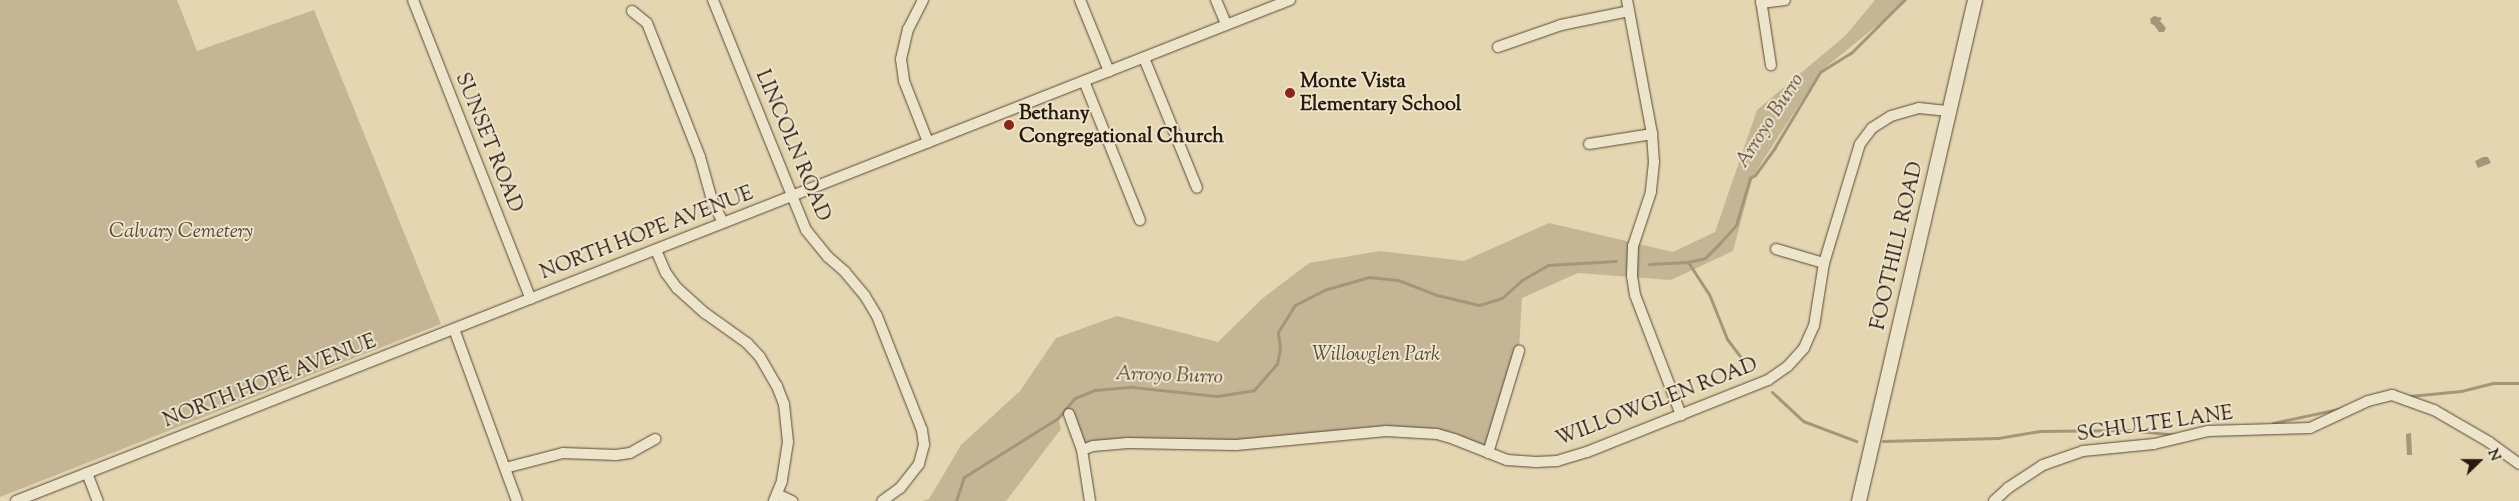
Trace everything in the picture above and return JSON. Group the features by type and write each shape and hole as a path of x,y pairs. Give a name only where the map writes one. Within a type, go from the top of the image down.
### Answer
{"main road":[{"name":"FOOTHILL ROAD","path":"1859,501 1976,0"}],"street":[{"name":"SUNSET ROAD","path":"413,0 531,299"},
{"name":"LINCOLN ROAD","path":"713,0 806,230 858,285 869,303 922,430 924,445 919,464 900,488 882,501"},
{"path":"923,0 908,29 901,59 904,81 928,142"},
{"path":"1080,0 1109,71"},
{"path":"1216,0 1226,24"},
{"name":"NORTH HOPE AVENUE","path":"16,501 1290,0"},
{"path":"1627,0 1652,134 1653,177 1634,246 1632,276 1638,308 1681,415"},
{"path":"1771,65 1761,2 1785,0"},
{"path":"632,11 647,23 700,157 712,200 722,223"},
{"path":"1498,47 1561,25 1629,11"},
{"path":"1144,58 1197,188"},
{"path":"1084,81 1140,220"},
{"name":"WILLOWGLEN ROAD","path":"1082,450 1093,446 1128,443 1236,445 1386,431 1437,434 1507,460 1556,461 1587,452 1768,380 1793,362 1804,348 1814,326 1824,263 1858,152 1872,128 1891,116 1911,110 1950,111"},
{"path":"1589,144 1652,134"},
{"path":"1776,249 1824,263"},
{"path":"656,250 666,273 677,288 705,313 747,343 760,357 774,379 784,404 788,442 787,461 775,498 792,501"},
{"path":"454,329 517,501"},
{"path":"1488,453 1519,350"},
{"name":"SCHULTE LANE","path":"1994,501 2027,474 2065,456 2083,451 2154,444 2208,431 2310,428 2368,401 2392,395 2434,410 2489,442 2519,464"},
{"path":"1068,414 1082,450 1090,501"},
{"path":"505,468 563,453 630,453 655,439"},
{"path":"88,473 98,501"}],"green space":[{"name":"Calvary Cemetery","path":"0,0 177,0 197,51 314,10 441,324 0,497"},
{"name":"Willowglen Park","path":"1875,0 1908,0 1820,72 1753,176 1733,251 1671,280 1578,273 1522,298 1519,351 1488,453 1414,432 1236,445 1151,442 1082,450 1068,414 1058,418 1061,429 1006,501 922,501 929,499 961,445 1020,391 1056,338 1117,316 1218,342 1263,298 1309,263 1380,251 1464,261 1549,223 1673,252 1715,232 1757,110 1846,35"}],"shaded area":[{"path":"2154,16 2162,18 2160,21 2166,28 2164,32 2159,32 2151,24 2150,19"},
{"path":"2488,157 2491,163 2478,168 2475,161"},
{"path":"2411,433 2412,455 2407,455 2406,434"}],"waterway":[{"name":"Arroyo Burro","path":"1649,264 1688,262 1705,258 1719,244 1736,225 1750,178 1755,175 1775,147 1820,72 1851,53 1904,0"},
{"name":"Arroyo Burro","path":"956,501 964,477 1058,418 1075,398 1095,390 1132,387 1217,396 1254,390 1277,364 1280,349 1278,332 1295,305 1327,289 1369,277 1398,280 1437,295 1479,305 1502,298 1522,280 1548,265 1616,261"},
{"path":"1688,262 1709,294 1727,339 1742,359"},
{"path":"2410,396 2461,391 2494,383 2519,383"},
{"path":"1772,392 1803,421 1856,441"},
{"path":"2273,423 2343,408"},
{"path":"1883,441 1998,438 2040,431 2127,430 2178,435"}],"place":[{"name":"Monte Vista Elementary School","path":"1290,93"},
{"name":"Bethany Congregational Church","path":"1009,125"}]}
